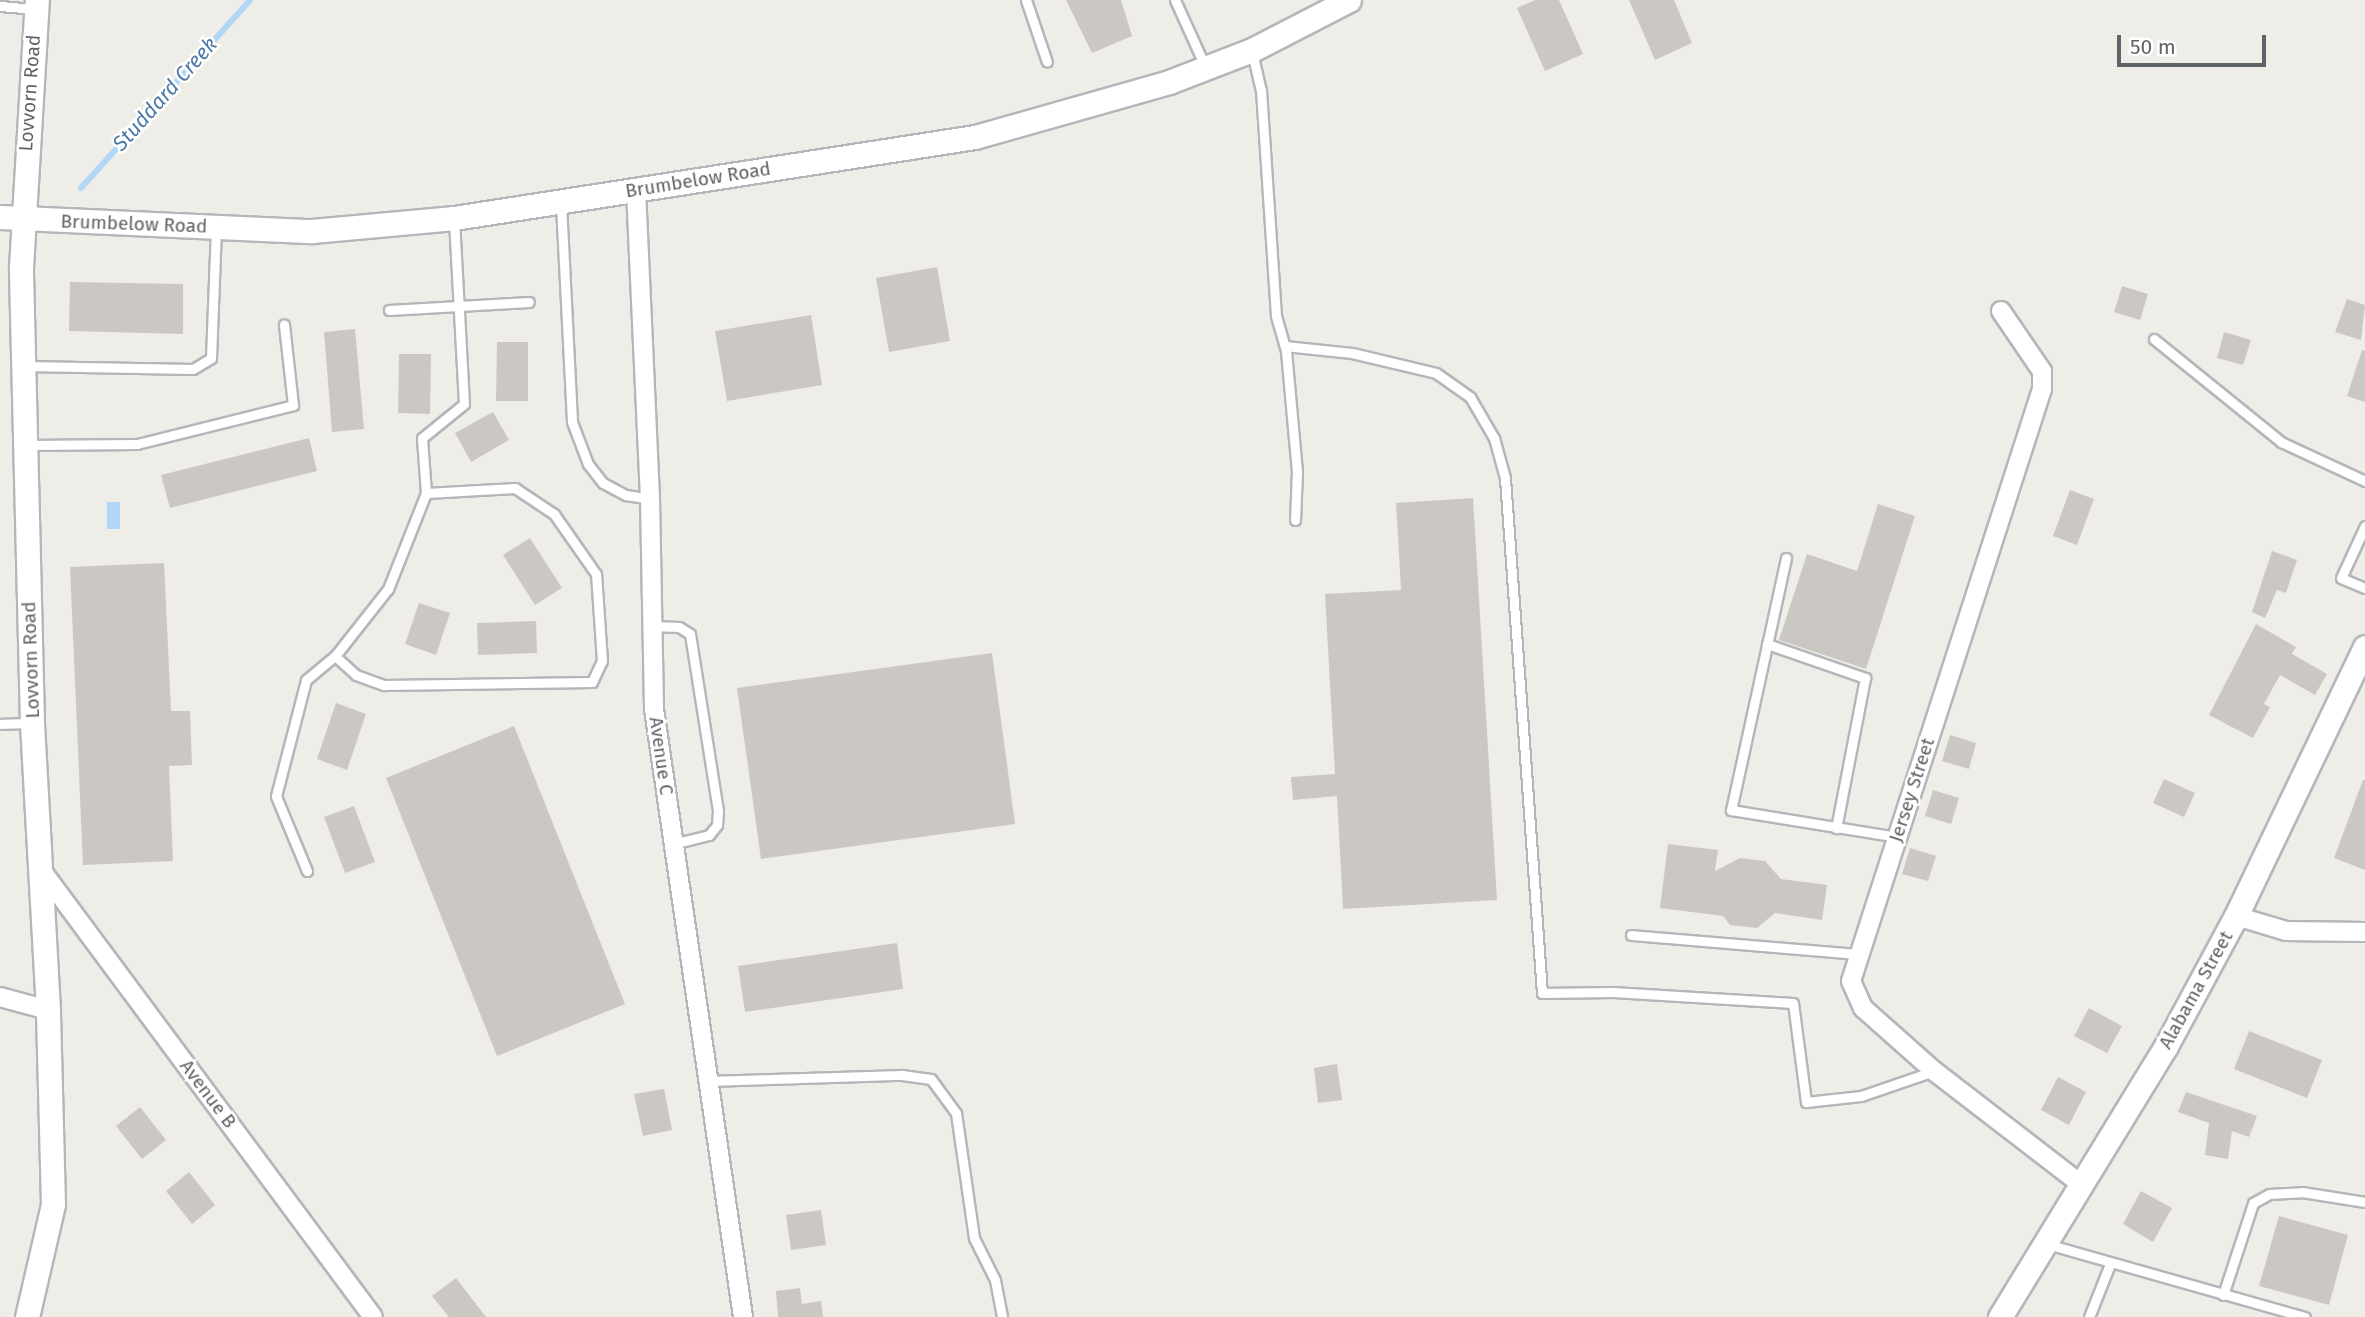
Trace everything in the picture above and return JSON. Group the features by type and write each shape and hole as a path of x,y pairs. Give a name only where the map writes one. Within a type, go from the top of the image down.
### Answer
{"street":[{"name":"Brumbelow Road","path":"11,218 312,231 454,219 975,137 1099,104 1206,68 1252,50 1349,0"},
{"name":"Lovvorn Road","path":"27,1317 53,1204 42,871 32,723 23,366 11,218 36,4"},
{"name":"Avenue C","path":"636,190 650,499 654,709 743,1317"},
{"name":"Jersey Street","path":"2001,311 2042,371 2042,389 1851,981 1863,1008 1934,1071 2082,1185"},
{"name":"Alabama Street","path":"2000,1317 2082,1185 2236,916 2365,648"},
{"name":"Avenue B","path":"42,871 373,1317"},
{"path":"2236,916 2286,931 2365,932"},
{"path":"0,997 48,1010"}],"lane":[{"path":"1026,0 1047,62"},
{"path":"1175,0 1206,68"},
{"path":"0,6 36,4"},
{"path":"1252,50 1261,90 1276,316 1284,346 1297,471 1295,520"},
{"path":"561,202 572,422 588,464 603,482 626,495 650,499"},
{"path":"307,871 276,796 306,680 335,656 388,589 426,494 422,439 464,404 461,307 454,219"},
{"path":"23,366 193,369 211,358 216,227"},
{"path":"389,310 529,302"},
{"path":"24,445 137,444 293,405 284,325"},
{"path":"2154,339 2281,442 2365,481"},
{"path":"1284,346 1352,353 1436,373 1470,397 1494,438 1505,478 1542,993 1793,1003 1806,1102 1861,1096 1934,1071"},
{"path":"335,656 356,675 384,685 592,682 601,661 596,573 554,514 515,488 426,494"},
{"path":"2365,526 2341,578 2365,588"},
{"path":"1786,558 1731,810 1897,837"},
{"path":"651,626 679,627 690,634 718,811 717,825 709,835 673,844"},
{"path":"1767,644 1865,678 1836,828"},
{"path":"0,724 32,723"},
{"path":"1631,935 1859,954"},
{"path":"707,1081 902,1075 931,1079 956,1113 974,1238 995,1280 1002,1317"},
{"path":"2223,1295 2253,1203 2269,1194 2302,1192 2365,1202"},
{"path":"2047,1244 2305,1317"},
{"path":"2089,1317 2110,1264"}],"water":[{"path":"107,502 120,502 120,529 107,529"}],"building":[{"path":"1066,0 1121,0 1132,36 1092,53"},
{"path":"1535,0 1559,0 1583,54 1545,71 1517,8"},
{"path":"1629,0 1674,0 1692,43 1655,60"},
{"path":"937,267 950,341 889,352 876,278"},
{"path":"70,282 183,284 183,334 69,331"},
{"path":"2122,286 2148,294 2140,320 2114,312"},
{"path":"2347,299 2365,305 2361,340 2335,332"},
{"path":"811,315 822,385 727,401 715,331"},
{"path":"355,329 364,429 332,432 324,332"},
{"path":"2224,332 2251,340 2243,365 2217,358"},
{"path":"497,342 528,342 528,401 496,401"},
{"path":"2362,350 2365,351 2365,402 2347,396"},
{"path":"399,354 431,354 430,414 398,413"},
{"path":"493,412 509,440 471,462 455,433"},
{"path":"309,438 317,471 170,508 161,475"},
{"path":"2070,490 2094,499 2077,545 2053,536"},
{"path":"1473,498 1497,900 1343,909 1337,796 1293,800 1291,777 1335,774 1325,594 1401,590 1396,503"},
{"path":"1878,504 1915,516 1866,669 1779,640 1807,554 1857,571"},
{"path":"530,538 562,588 535,605 503,555"},
{"path":"2272,551 2297,560 2286,593 2277,590 2265,618 2252,612"},
{"path":"164,563 171,711 190,711 192,765 169,766 173,861 83,865 70,567"},
{"path":"419,603 450,613 436,655 405,644"},
{"path":"536,621 537,653 478,655 477,623"},
{"path":"2256,624 2296,647 2292,654 2327,674 2315,695 2280,675 2264,704 2270,707 2253,738 2209,715"},
{"path":"992,653 1015,824 761,859 737,688"},
{"path":"336,703 366,714 347,770 317,759"},
{"path":"514,726 625,1004 497,1056 386,778"},
{"path":"1950,735 1976,743 1969,769 1942,761"},
{"path":"2164,779 2195,793 2184,817 2153,803"},
{"path":"2365,780 2365,870 2334,858"},
{"path":"1933,790 1959,798 1951,824 1925,816"},
{"path":"354,806 375,862 345,873 324,817"},
{"path":"1668,844 1718,850 1715,871 1740,858 1765,861 1781,879 1827,885 1822,920 1775,913 1757,928 1730,925 1723,916 1660,908"},
{"path":"1910,848 1936,856 1928,881 1902,874"},
{"path":"897,943 903,989 745,1012 738,966"},
{"path":"2089,1008 2122,1026 2107,1053 2074,1036"},
{"path":"2249,1031 2322,1060 2307,1098 2234,1069"},
{"path":"1337,1064 1342,1100 1318,1103 1314,1068"},
{"path":"2058,1077 2086,1092 2069,1125 2041,1110"},
{"path":"664,1089 672,1130 643,1136 634,1094"},
{"path":"2186,1092 2257,1116 2249,1137 2232,1131 2228,1159 2205,1155 2209,1123 2178,1112"},
{"path":"140,1107 166,1140 142,1159 116,1126"},
{"path":"189,1172 215,1205 192,1224 166,1191"},
{"path":"2141,1191 2172,1208 2153,1242 2123,1224"},
{"path":"821,1210 826,1245 791,1250 786,1215"},
{"path":"2279,1216 2348,1235 2329,1305 2259,1286"},
{"path":"456,1278 486,1317 449,1317 432,1296"},
{"path":"800,1288 802,1304 821,1301 823,1317 778,1317 776,1291"}],"waterway":[{"name":"Studdard Creek","path":"81,188 250,0"}]}
